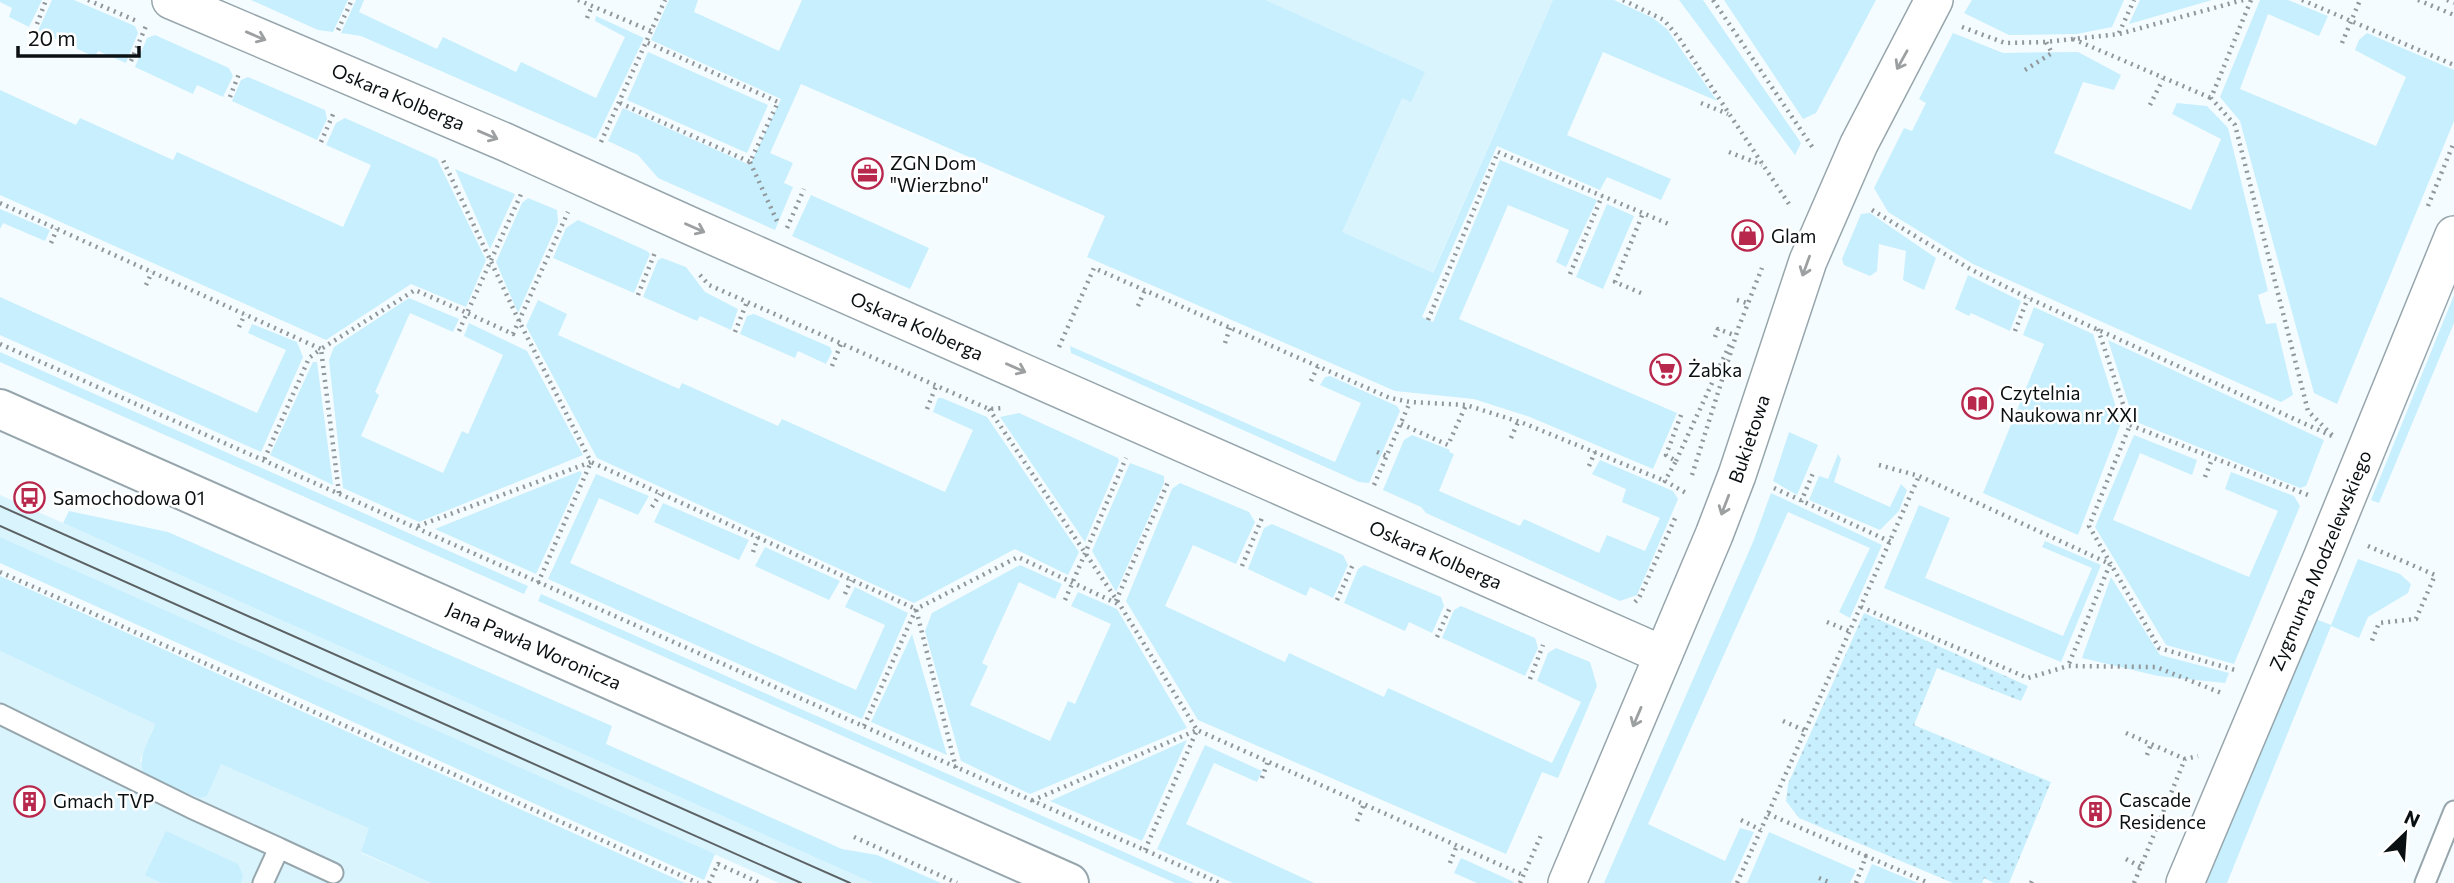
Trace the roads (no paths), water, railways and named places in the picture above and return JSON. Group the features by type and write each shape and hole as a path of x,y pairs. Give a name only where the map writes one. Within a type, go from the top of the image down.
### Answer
{"street":[{"name":"Bukietowa","path":"1567,883 1695,583 1737,475 1808,261 1859,144 1943,12"},
{"name":"Oskara Kolberga","path":"159,19 505,142 1663,654"},
{"name":"Zygmunta Modzelewskiego","path":"2185,883 2454,235"},
{"name":"Jana Pawła Woronicza","path":"0,409 1069,883"}],"lane":[{"path":"0,714 333,873"},
{"path":"2425,883 2454,811"},
{"path":"263,883 279,848"}],"tram line":[{"path":"0,506 850,883"},
{"path":"0,526 801,883"}],"place":[{"name":"ZGN Dom \"Wierzbno\"","path":"867,174"},
{"name":"Glam","path":"1748,236"},
{"name":"Żabka","path":"1665,370"},
{"name":"Czytelnia Naukowa nr XXI","path":"1977,404"},
{"name":"Samochodowa 01","path":"30,498"},
{"name":"Gmach TVP","path":"30,801"},
{"name":"Cascade Residence","path":"2096,811"}]}
